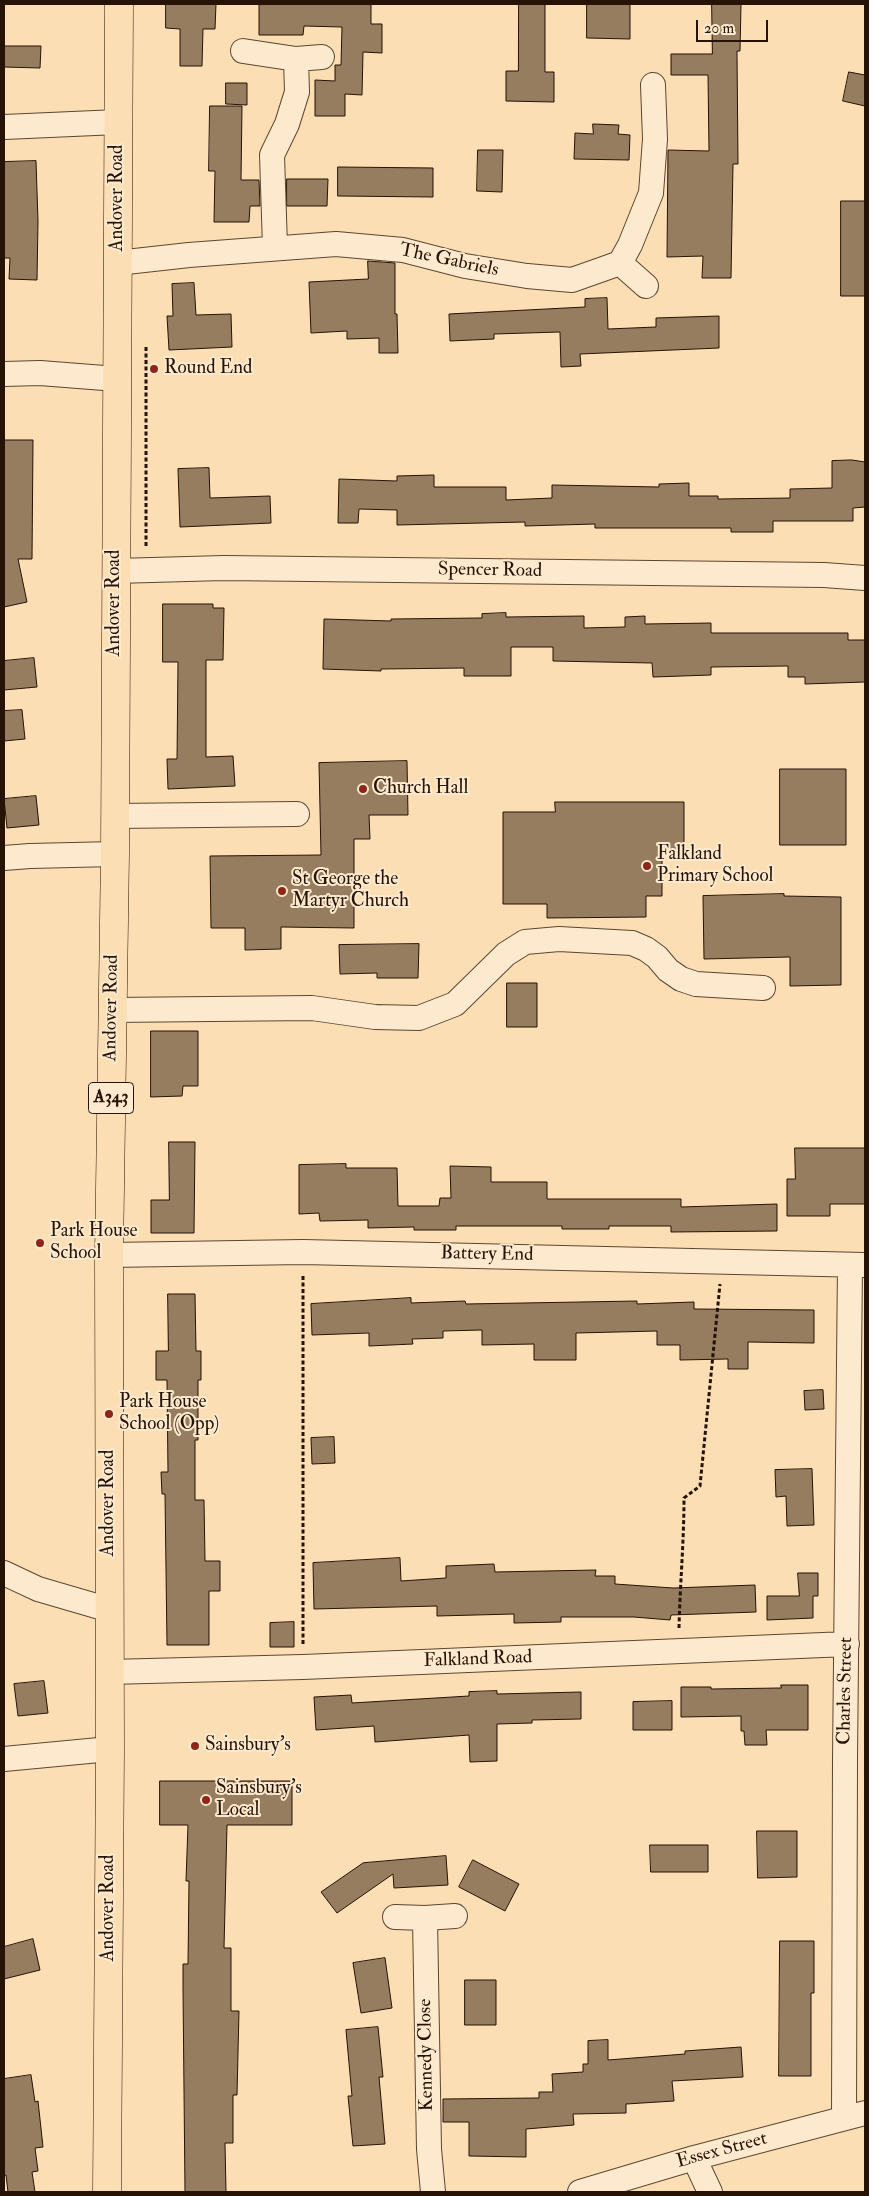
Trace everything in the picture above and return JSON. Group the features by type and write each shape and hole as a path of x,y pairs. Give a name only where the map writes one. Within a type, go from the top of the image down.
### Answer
{"main road":[{"name":"Andover Road","path":"107,2192 110,1749 109,1254 115,854 119,4"}],"street":[{"path":"244,51 296,58 322,57"},
{"path":"275,247 272,155 287,124 297,92 296,58"},
{"path":"646,286 620,263 630,245 651,193 655,140 653,85"},
{"path":"4,126 118,122"},
{"name":"The Gabriels","path":"117,263 275,247 336,244 403,250 465,266 527,276 572,280 620,263"},
{"path":"4,374 40,374 117,379"},
{"name":"Spencer Road","path":"115,571 224,568 824,575 865,578"},
{"path":"115,816 297,814"},
{"path":"4,858 115,854"},
{"path":"112,1010 312,1008 375,1017 419,1018 455,1004 506,954 525,942 559,938 632,943 646,949 680,979 696,984 763,988"},
{"name":"Battery End","path":"109,1254 303,1252 723,1260 857,1265"},
{"name":"Charles Street","path":"855,2116 855,1758 847,1644 857,1265"},
{"path":"4,1573 38,1589 110,1610"},
{"name":"Falkland Road","path":"110,1672 303,1667 847,1644"},
{"path":"4,1759 110,1749"},
{"path":"395,1917 455,1916"},
{"name":"Kennedy Close","path":"425,1918 429,2149 433,2192"},
{"name":"Essex Street","path":"580,2192 694,2158 855,2116"},
{"path":"694,2158 710,2192"}],"path":[{"path":"303,1252 303,1667"},
{"path":"678,1651 680,1575 684,1550 684,1498 700,1486 723,1260"}],"building":[{"path":"166,4 216,4 215,29 203,29 202,66 180,66 180,29 166,28"},
{"path":"371,4 371,24 382,24 382,53 363,52 362,95 345,94 345,116 315,116 315,80 335,81 335,65 341,65 342,27 304,26 303,35 259,35 259,5"},
{"path":"519,4 545,4 545,72 554,72 554,102 506,101 506,71 518,71"},
{"path":"587,4 630,4 630,39 587,38"},
{"path":"712,4 741,4 740,51 737,51 738,164 733,164 731,278 702,278 703,256 667,257 668,150 709,151 708,75 671,75 671,54 712,54"},
{"path":"4,46 41,46 40,68 4,67"},
{"path":"849,72 865,75 865,106 843,101"},
{"path":"226,83 247,83 247,105 226,104"},
{"path":"210,106 242,106 241,180 259,180 260,206 250,206 249,222 214,222 215,171 209,171"},
{"path":"593,124 619,125 618,134 630,135 629,160 574,159 575,133 593,134"},
{"path":"478,150 503,150 502,192 477,191"},
{"path":"36,161 37,280 9,279 10,258 4,258 4,162"},
{"path":"338,167 433,168 433,197 338,196"},
{"path":"287,179 328,179 327,206 287,206"},
{"path":"841,201 865,201 865,296 841,296"},
{"path":"368,261 395,263 395,314 397,314 398,353 379,353 379,338 347,339 347,331 311,333 309,282 368,279"},
{"path":"194,283 196,315 231,314 232,347 169,350 167,316 173,316 172,284"},
{"path":"607,298 608,329 656,327 656,318 719,316 719,348 580,354 581,366 561,367 560,332 494,334 494,339 450,341 449,314 585,307 585,299"},
{"path":"4,440 33,440 32,559 18,559 27,602 4,607"},
{"path":"852,460 865,462 865,507 853,508 853,521 773,521 773,532 731,532 731,528 595,528 595,524 525,526 525,522 397,525 397,510 359,509 358,523 338,523 339,479 397,481 397,476 434,475 434,487 506,487 506,500 552,498 552,485 659,487 659,484 689,483 689,496 718,496 718,499 790,498 790,489 832,488 832,461"},
{"path":"209,468 210,498 270,496 271,523 180,527 178,469"},
{"path":"163,604 213,604 213,608 224,608 223,660 206,660 206,757 233,756 235,786 168,789 167,759 177,759 178,662 163,662"},
{"path":"506,613 506,617 584,616 584,628 625,627 625,617 645,616 645,624 711,623 711,633 848,633 848,640 865,640 865,682 805,684 805,677 788,677 788,666 711,667 711,675 653,677 652,663 553,661 553,647 511,647 511,676 464,676 464,668 381,669 381,671 323,669 324,619 391,621 391,619 482,618 482,614"},
{"path":"34,658 37,687 4,690 4,661"},
{"path":"22,710 25,739 4,741 4,711"},
{"name":"St George the Martyr Church","path":"407,761 408,815 369,815 370,839 354,839 354,928 281,927 281,949 245,950 245,928 211,928 210,856 321,855 319,763"},
{"path":"780,769 846,769 846,845 780,845"},
{"path":"36,796 39,825 7,828 4,799"},
{"path":"555,802 684,802 684,853 662,853 662,896 646,896 646,917 547,918 547,904 503,904 503,812 555,812"},
{"path":"784,894 784,896 841,897 841,985 790,986 790,957 704,959 703,896"},
{"path":"419,944 418,978 377,978 377,973 340,974 339,945"},
{"path":"507,983 537,983 537,1027 507,1027"},
{"path":"151,1031 198,1031 198,1086 183,1086 182,1096 151,1097"},
{"path":"169,1142 195,1142 194,1233 151,1233 151,1200 169,1200"},
{"path":"795,1148 865,1148 865,1204 830,1204 830,1216 787,1216 787,1179 795,1179"},
{"path":"346,1164 346,1168 397,1168 398,1206 439,1206 440,1198 451,1198 450,1166 491,1167 491,1182 547,1182 547,1199 681,1199 681,1207 777,1204 777,1231 671,1232 671,1226 609,1226 609,1229 562,1229 562,1226 456,1226 456,1230 414,1230 414,1227 368,1228 368,1220 320,1221 319,1213 299,1214 299,1165"},
{"path":"168,1294 195,1294 196,1351 201,1351 201,1380 198,1380 198,1440 195,1440 195,1500 204,1500 205,1561 220,1561 220,1591 209,1591 209,1645 167,1645 165,1494 162,1494 161,1472 168,1472 167,1380 156,1380 156,1351 168,1351"},
{"path":"411,1298 411,1303 465,1301 466,1304 637,1301 637,1304 694,1302 694,1309 814,1310 814,1343 748,1342 748,1369 728,1369 728,1359 680,1360 680,1345 657,1345 657,1331 576,1333 576,1360 534,1360 534,1344 482,1345 482,1330 443,1331 443,1338 412,1339 413,1344 369,1346 369,1333 312,1335 311,1304"},
{"path":"823,1390 824,1409 805,1410 804,1391"},
{"path":"334,1437 335,1463 312,1464 311,1438"},
{"path":"812,1469 814,1525 787,1526 786,1496 776,1497 775,1470"},
{"path":"400,1558 401,1581 446,1578 446,1566 494,1564 495,1572 596,1570 595,1576 615,1576 615,1584 673,1588 755,1585 756,1612 671,1615 670,1620 634,1617 561,1617 561,1622 514,1623 514,1614 437,1616 437,1606 314,1609 313,1563"},
{"path":"798,1573 818,1573 818,1596 813,1596 813,1618 767,1620 767,1596 799,1596"},
{"path":"294,1622 294,1647 270,1647 270,1623"},
{"path":"44,1681 48,1713 18,1716 14,1684"},
{"path":"781,1685 808,1685 808,1730 766,1730 767,1745 745,1745 744,1731 741,1731 741,1716 681,1717 681,1687 711,1687 711,1689 781,1688"},
{"path":"497,1691 497,1694 581,1692 581,1719 532,1720 532,1723 497,1724 497,1761 470,1762 469,1735 375,1742 374,1726 316,1730 314,1697 351,1695 352,1703 469,1696 469,1692"},
{"path":"672,1701 672,1730 633,1730 633,1702"},
{"path":"160,1781 292,1781 292,1825 227,1825 224,1948 231,1948 231,2011 239,2011 237,2095 233,2095 233,2143 225,2143 226,2192 185,2192 183,1964 188,1964 189,1881 186,1881 188,1825 160,1825"},
{"path":"757,1831 797,1831 797,1877 758,1878"},
{"path":"650,1845 708,1845 708,1872 651,1872"},
{"path":"446,1856 448,1885 394,1888 393,1874 337,1913 321,1892 363,1863"},
{"path":"473,1860 519,1884 505,1911 459,1887"},
{"path":"33,1939 40,1970 4,1979 4,1947"},
{"path":"780,1941 814,1941 814,1993 811,1993 811,2076 779,2076"},
{"path":"385,1958 392,2008 361,2013 353,1963"},
{"path":"465,1980 496,1980 496,2025 465,2025"},
{"path":"378,2027 383,2077 379,2077 385,2144 353,2146 348,2096 352,2096 346,2030"},
{"path":"608,2040 608,2060 685,2054 685,2051 741,2047 743,2077 672,2081 674,2101 626,2104 626,2113 573,2114 574,2125 526,2129 526,2157 469,2156 469,2122 443,2122 443,2099 539,2098 539,2092 553,2092 552,2074 583,2072 583,2064 588,2064 588,2041"},
{"path":"31,2075 35,2102 38,2101 43,2147 35,2148 38,2171 32,2172 35,2192 8,2192 6,2175 4,2175 4,2079"}],"place":[{"name":"Round End","path":"154,369"},
{"name":"Church Hall","path":"363,789"},
{"name":"Falkland Primary School","path":"647,866"},
{"name":"St George the Martyr Church","path":"282,891"},
{"name":"Park House School","path":"40,1243"},
{"name":"Park House School (Opp)","path":"109,1414"},
{"name":"Sainsbury's","path":"195,1746"},
{"name":"Sainsbury's Local","path":"206,1800"}]}
